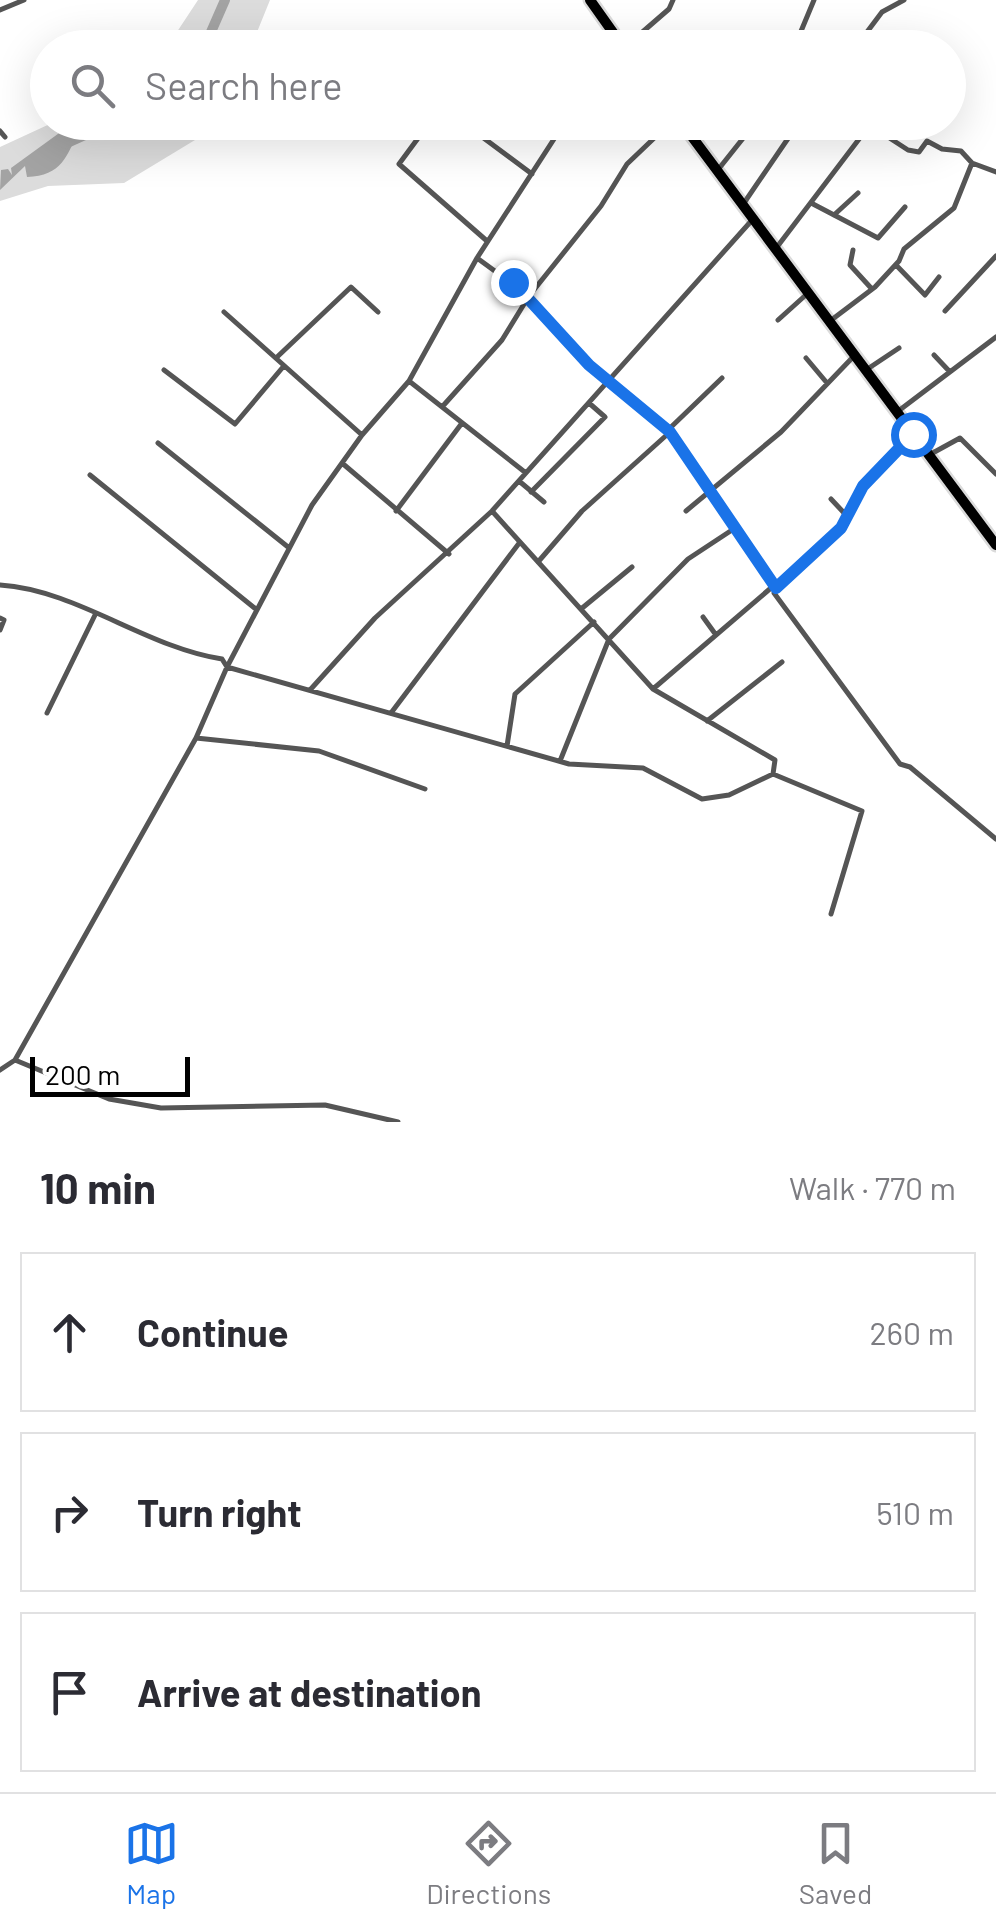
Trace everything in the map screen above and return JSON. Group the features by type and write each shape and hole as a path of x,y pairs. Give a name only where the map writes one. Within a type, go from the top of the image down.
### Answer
{"highway":[{"path":"590,0 611,30"},
{"path":"694,140 996,545"}],"street":[{"path":"0,10 24,0"},
{"path":"645,30 669,10 673,0"},
{"path":"802,30 814,0"},
{"path":"870,30 882,12 904,0"},
{"path":"417,140 399,164 487,241"},
{"path":"486,140 532,174"},
{"path":"0,1070 16,1060 196,738 226,667 288,548 362,435 409,381 487,241 554,140"},
{"path":"442,407 502,340 528,296 601,206 627,164 653,140"},
{"path":"717,171 742,140"},
{"path":"742,205 788,140"},
{"path":"776,248 859,140"},
{"path":"894,140 919,152 927,141 961,151 972,163 996,172"},
{"path":"830,321 872,289 896,265 904,249 954,208 972,163"},
{"path":"833,216 858,194"},
{"path":"812,204 878,238 905,207"},
{"path":"310,690 375,618 492,511 753,219"},
{"path":"853,250 850,264 872,289"},
{"path":"945,311 996,256"},
{"path":"477,258 528,296 607,380 669,431 776,588"},
{"path":"896,265 925,296 939,276"},
{"path":"276,358 351,287 378,312"},
{"path":"778,320 808,293"},
{"path":"224,312 362,435"},
{"path":"897,412 996,337"},
{"path":"866,370 899,348"},
{"path":"686,511 781,432 855,355"},
{"path":"934,355 950,372"},
{"path":"806,358 827,383"},
{"path":"164,370 235,424 283,367"},
{"path":"538,562 582,512 722,378"},
{"path":"409,381 526,473"},
{"path":"531,492 605,416 589,403"},
{"path":"396,511 462,423"},
{"path":"653,690 776,588 841,528 863,486 913,434"},
{"path":"930,455 960,438 996,474"},
{"path":"158,443 288,548"},
{"path":"342,463 449,554"},
{"path":"90,475 257,610"},
{"path":"519,481 544,502"},
{"path":"832,499 848,516"},
{"path":"492,511 653,690 775,760 773,774"},
{"path":"560,761 609,639 688,559 733,530"},
{"path":"391,712 520,542"},
{"path":"581,609 632,567"},
{"path":"0,585 95,615 168,645 222,659 226,667 560,761 643,768 702,798 729,795 773,774 862,810 851,858 831,914"},
{"path":"776,588 774,593 900,764 910,767 996,840"},
{"path":"47,713 95,615"},
{"path":"703,617 716,635"},
{"path":"0,618 4,620 0,630"},
{"path":"507,746 515,694 594,622"},
{"path":"707,721 782,662"},
{"path":"196,738 319,751 425,789"},
{"path":"16,1060 109,1099 161,1108 325,1105 398,1122"}],"shaded area":[{"path":"198,0 270,0 258,30 178,30"},
{"path":"30,133 30,140 195,140 124,183 48,186 0,201 0,147"},
{"path":"50,140 74,140 56,168 27,177 25,166 0,190 1,170 8,169 12,175 11,168"}],"waterway":[{"path":"212,30 225,0"},
{"path":"65,144 74,140"}],"route":[{"path":"513,282 589,365 670,432 776,588 841,528 863,486 913,434"}]}
